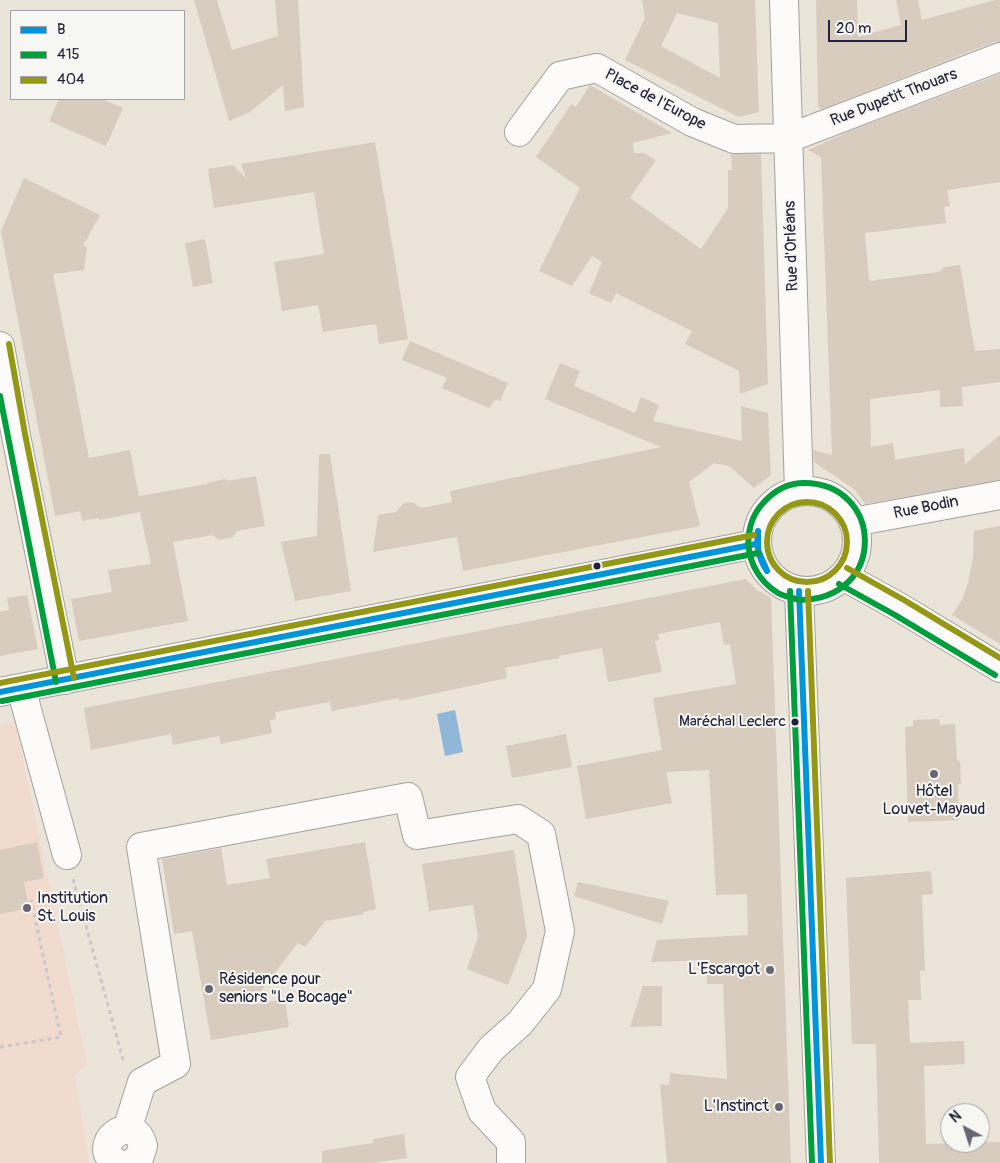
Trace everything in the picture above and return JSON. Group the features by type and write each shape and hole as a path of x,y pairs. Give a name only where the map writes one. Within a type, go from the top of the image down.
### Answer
{"street":[{"name":"Rue d'Orléans","path":"784,0 799,492"},
{"name":"Rue Dupetit Thouars","path":"789,138 1000,57"},
{"name":"Place de l'Europe","path":"518,132 560,76 597,68 692,122 734,139 789,138"},
{"path":"0,346 8,438 65,680"},
{"path":"799,492 815,492 831,497 844,508 853,522 856,550 851,564 843,576 830,586 815,591 799,591 783,586 769,575 760,561 756,544 758,529 763,516 772,505 784,496 799,492"},
{"name":"Rue Bodin","path":"853,522 1000,495"},
{"path":"66,855 11,690 756,544"},
{"path":"843,576 899,607 1000,668"},
{"path":"799,591 821,1163"},
{"path":"127,1130 142,1082 176,1064 141,847 408,797 418,835 518,819 541,834 560,931 547,989 520,1023 491,1049 470,1077 482,1111 511,1142 511,1163"},
{"path":"117,1163 110,1156 107,1146 112,1135 116,1132 127,1130 138,1135 142,1146 139,1158 132,1163"}],"path":[{"path":"66,855 135,1102"},
{"path":"0,1047 61,1037 31,900"}],"shaded area":[{"name":"Institution St. Louis","path":"15,722 87,1065 75,1075 89,1163 0,1163 0,725"}],"water":[{"path":"455,710 463,752 445,756 437,714"}],"building":[{"path":"194,0 217,0 232,50 278,36 275,0 298,0 304,107 285,111 283,85 250,112 229,121"},
{"path":"642,0 755,0 759,112 739,117 625,60 645,18","holes":["677,13 718,23 720,78 661,46"]},
{"path":"816,0 857,0 858,37 901,25 896,0 918,0 922,20 1000,0 1000,42 994,42 822,109 818,107"},
{"path":"1000,74 1000,182 947,190 950,206 944,207 946,223 865,233 869,281 939,272 945,267 960,265 975,351 1000,349 1000,382 962,387 963,406 940,407 940,390 870,399 871,447 893,443 895,460 964,448 965,464 1000,435 1000,480 865,504 854,489 814,462 813,450 832,455 821,157 808,150 850,131"},
{"path":"590,85 672,133 633,143 634,153 644,153 656,160 630,198 701,249 728,208 728,170 732,170 731,154 761,154 768,384 740,394 739,371 685,344 692,331 616,293 611,303 589,293 602,262 592,256 572,286 539,271 580,188 536,157 571,104 576,107"},
{"path":"59,100 104,100 123,108 106,146 49,121"},
{"path":"375,142 408,339 379,344 376,324 323,332 318,305 282,311 274,262 324,254 314,192 214,208 208,169 233,165 246,178 241,164"},
{"path":"24,178 100,215 83,246 87,247 84,270 53,274 89,458 130,450 139,496 226,479 227,481 256,476 265,526 237,531 233,537 219,540 213,535 173,542 188,621 79,641 71,599 112,592 108,570 151,564 140,512 99,520 99,518 82,521 80,511 55,516 1,231"},
{"path":"205,239 213,283 193,287 185,243"},
{"path":"410,341 508,383 500,401 496,399 489,408 442,388 447,378 402,360"},
{"path":"560,363 580,371 574,386 635,413 641,397 659,405 653,421 742,441 741,406 768,413 771,475 754,488 729,466 714,463 689,482 700,526 463,571 457,537 373,552 378,515 396,512 404,503 412,502 421,508 452,502 450,491 661,447 545,399"},
{"path":"319,454 330,454 351,591 295,601 281,542 317,536"},
{"path":"1000,526 1000,644 952,615 962,600 968,583 973,558 974,531"},
{"path":"746,579 757,590 771,598 791,1163 667,1163 660,1084 669,1085 670,1073 727,1079 723,984 707,984 706,960 651,962 657,940 748,935 747,894 716,895 709,770 666,772 672,803 586,819 577,766 662,750 653,698 736,684 730,644 724,645 720,622 658,634 659,640 655,641 662,672 608,682 602,648 505,668 507,678 399,701 399,698 332,711 330,702 275,712 276,719 270,720 272,733 221,744 219,736 173,745 171,734 91,750 84,708"},
{"path":"27,595 38,649 0,656 0,612 9,610 7,598"},
{"name":"Hôtel Louvet-Mayaud","path":"939,719 940,725 955,724 957,761 960,761 961,784 958,784 959,820 908,822 905,727 913,726 913,720"},
{"path":"566,734 572,767 512,778 506,746"},
{"path":"37,842 44,878 24,882 29,908 0,914 0,850"},
{"path":"365,842 376,909 363,912 364,914 325,921 305,947 298,943 250,1005 285,999 289,1027 211,1040 192,931 174,934 162,859 221,848 227,885 270,878 266,859"},
{"path":"514,850 527,936 508,985 467,969 478,937 473,905 429,911 422,864"},
{"path":"931,871 933,894 922,895 925,971 920,971 921,1000 908,1000 910,1043 964,1041 965,1064 924,1066 926,1144 940,1144 940,1153 990,1153 990,1142 1000,1142 1000,1163 879,1163 876,1044 852,1044 846,878"},
{"path":"578,882 669,901 662,924 574,896"},
{"path":"643,986 662,986 662,1026 630,1027"},
{"path":"404,1134 407,1158 372,1163 322,1163 322,1151 373,1143 373,1139"}],"transit line":[{"name":"404","path":"9,344 74,678"},
{"name":"415","path":"0,396 56,682"},
{"name":"415","path":"796,599 777,593 757,572 749,549 749,536 756,512 768,498 788,486 804,483 830,488 849,501 861,520 865,542 861,563 849,582 828,595 799,600"},
{"name":"404","path":"799,502 815,502 836,513 847,534 847,542 847,550 836,571 815,582 799,582 785,576 773,564 767,550 767,534 773,520 785,508 799,502"},
{"name":"B","path":"758,531 758,550 767,571"},
{"name":"B","path":"758,531 758,552 767,571"},
{"name":"404","path":"0,683 754,535"},
{"name":"B","path":"0,692 756,544"},
{"name":"415","path":"2,701 758,553"},
{"name":"404","path":"847,568 1000,658"},
{"name":"415","path":"839,584 995,675"},
{"name":"415","path":"790,591 812,1163"},
{"name":"B","path":"799,591 821,1163"},
{"name":"404","path":"808,591 830,1163"}],"place":[{"name":"Maréchal Leclerc","path":"795,722"},
{"name":"Hôtel Louvet-Mayaud","path":"934,774"},
{"name":"Institution St. Louis","path":"27,908"},
{"name":"L'Escargot","path":"770,970"},
{"name":"Résidence pour seniors \"Le Bocage\"","path":"209,989"},
{"name":"L'Instinct","path":"779,1107"}]}
